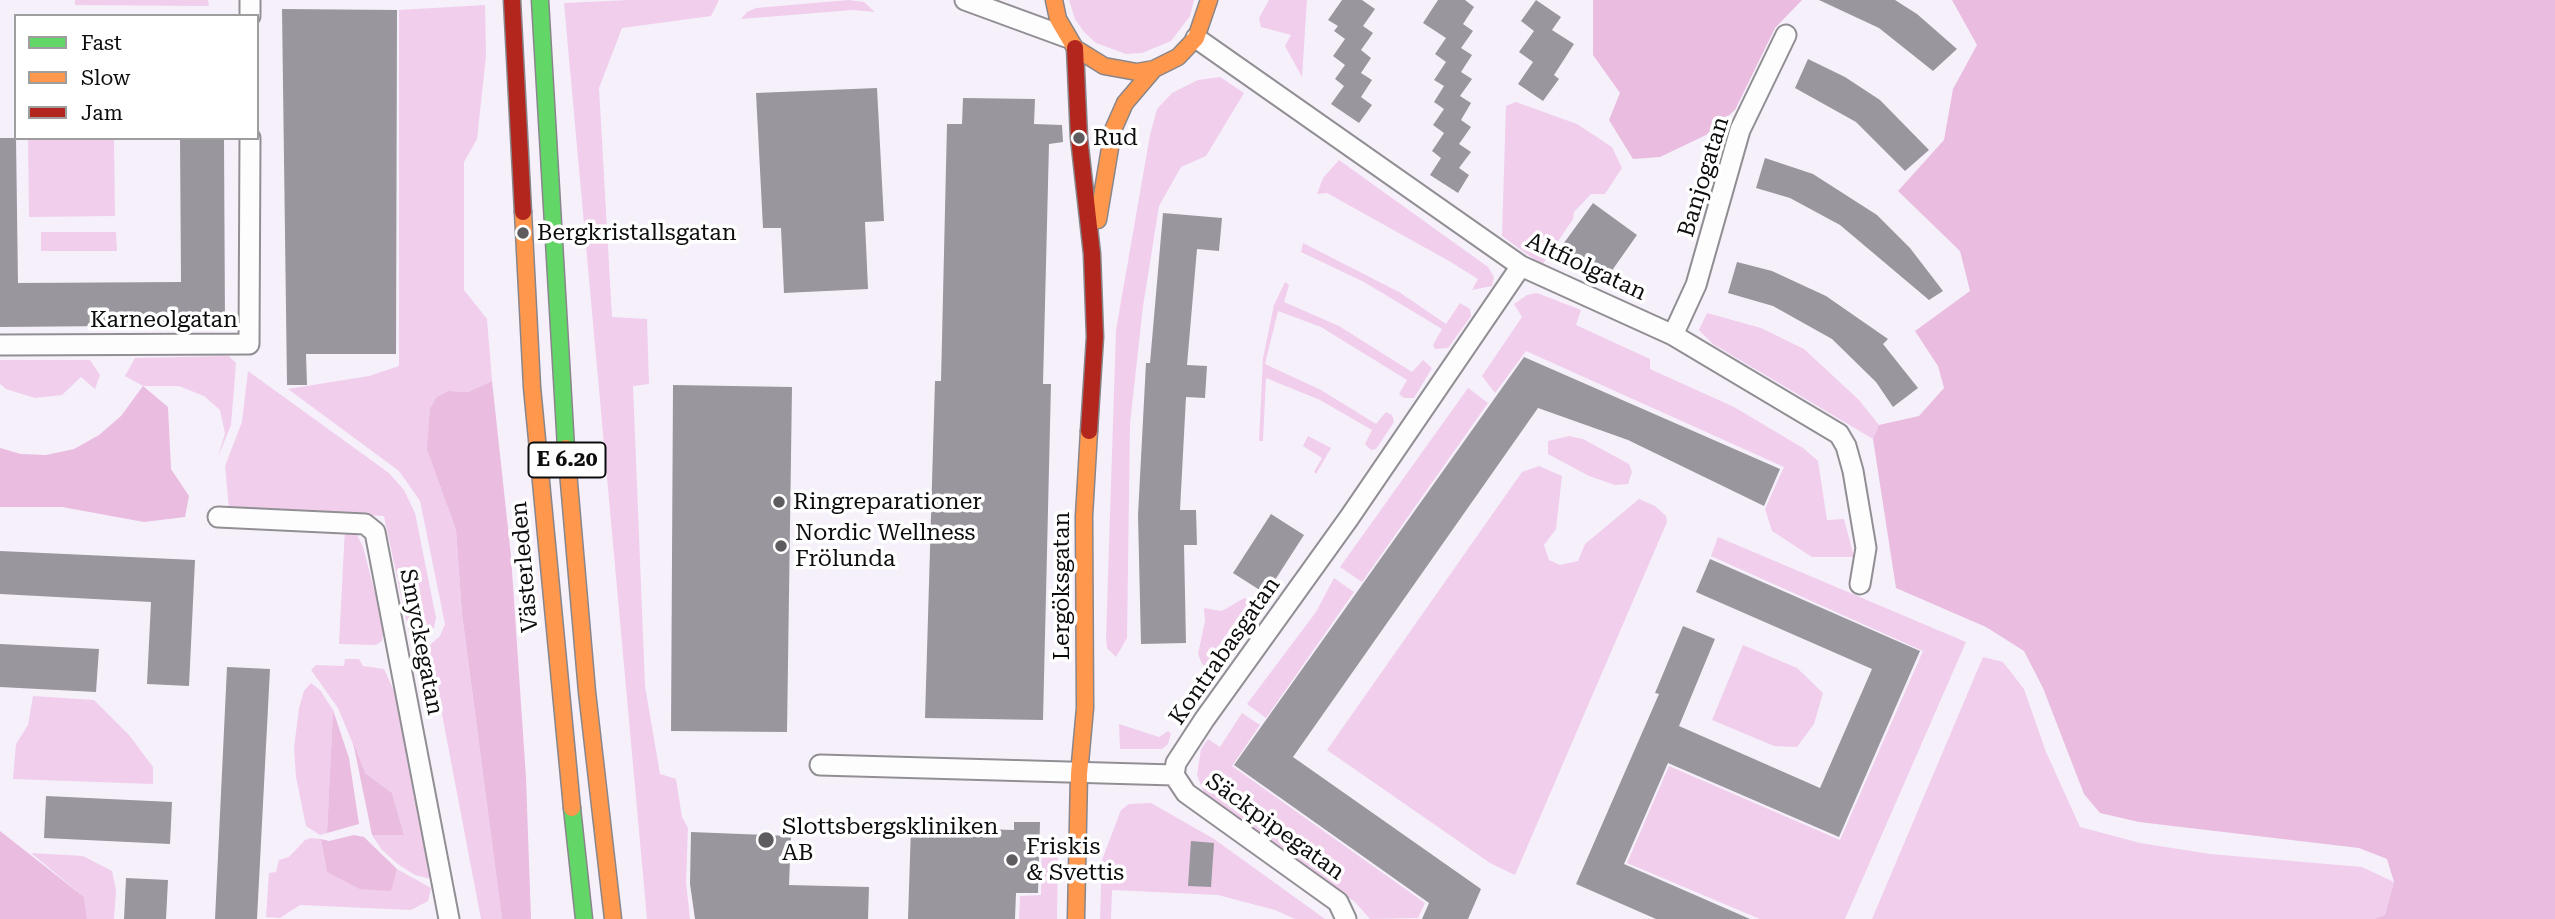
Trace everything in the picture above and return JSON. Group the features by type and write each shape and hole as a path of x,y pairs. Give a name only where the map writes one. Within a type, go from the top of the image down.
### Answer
{"main road":[{"name":"Västerleden","path":"512,0 533,387 559,695 584,919"},
{"name":"E 6.20","path":"540,0 562,400 587,692 613,919"},
{"name":"Lergöksgatan","path":"1054,0 1071,42 1093,254 1095,337 1084,516 1085,708 1079,774 1076,919"},
{"path":"1071,42 1088,59 1120,71 1154,69 1178,57 1196,38 1204,22 1209,0"},
{"name":"Lergöksgatan","path":"1093,254 1112,130 1125,103 1154,69"}],"street":[{"path":"965,0 1071,42"},
{"name":"Banjogatan","path":"1673,335 1699,274 1740,130 1786,34"},
{"name":"Altfiolgatan","path":"1196,38 1521,266 1673,335 1839,434 1846,446 1853,471 1866,548 1860,584"},
{"name":"Karneolgatan","path":"0,345 249,344 250,140"},
{"name":"Kontrabasgatan","path":"1174,775 1177,762 1204,720 1349,518 1521,266"},
{"name":"Smyckegatan","path":"218,517 365,524 375,532 449,919"},
{"path":"820,765 1174,775"},
{"name":"Säckpipegatan","path":"1174,775 1186,793 1338,902 1346,919"}],"shaded area":[{"path":"75,0 208,0 209,6 75,5"},
{"path":"719,0 711,16 622,28 599,88 612,317 647,319 649,384 633,386 645,686 660,774 676,779 682,817 688,828 686,882 690,919 647,919 564,3"},
{"path":"849,0 864,2 875,12 853,10 741,19 756,8"},
{"path":"1069,0 1194,0 1190,16 1171,41 1142,53 1126,54 1096,43 1084,32 1075,19"},
{"path":"1269,0 1307,0 1302,77 1285,46 1291,35 1261,27 1259,18"},
{"path":"1593,0 1802,0 1775,28 1735,110 1706,135 1660,157 1633,159 1609,120 1620,93 1593,55"},
{"path":"1952,0 2555,0 2555,919 2374,919 2385,915 2394,882 2387,859 2359,848 2139,822 2100,813 2084,794 2043,688 2024,651 1986,627 1896,588 1873,439 1879,425 1919,416 1944,388 1938,366 1915,331 1970,291 1960,251 1898,191 1944,140 1953,89 1977,45"},
{"path":"485,5 486,56 477,139 464,162 464,290 487,319 492,381 468,392 448,391 427,450 456,530 462,615 502,919 481,919 429,646 440,636 445,624 420,501 399,471 288,389 369,376 399,366 399,10"},
{"path":"1220,77 1244,93 1206,156 1181,167 1159,206 1143,306 1130,424 1127,638 1116,657 1107,648 1106,638 1116,330 1150,135 1157,109 1172,93 1198,80"},
{"path":"1516,102 1577,124 1612,147 1622,168 1605,194 1591,194 1574,212 1573,219 1542,265 1502,236 1506,106"},
{"path":"28,140 114,140 115,216 29,217"},
{"path":"1339,160 1488,267 1494,277 1492,286 1472,290 1478,279 1449,261 1327,193 1317,194 1323,178"},
{"path":"41,232 116,232 117,251 41,251"},
{"path":"1303,243 1399,292 1446,324 1460,303 1470,309 1471,316 1448,348 1435,349 1433,345 1442,329 1364,282 1301,252"},
{"path":"1285,282 1289,285 1284,302 1339,326 1412,372 1423,360 1432,368 1414,398 1404,398 1399,394 1407,380 1321,327 1278,311 1265,364 1321,390 1376,424 1386,412 1392,415 1394,422 1376,449 1371,450 1365,444 1372,430 1320,400 1266,378 1263,441 1259,441 1263,358 1274,305"},
{"path":"1537,293 1581,310 1576,325 1650,359 1650,369 1734,407 1803,448 1818,461 1827,520 1844,519 1854,557 1812,557 1772,531 1765,509 1784,467 1526,351 1495,393 1482,376 1522,317 1514,304 1527,295"},
{"path":"1707,313 1761,328 1804,349 1859,400 1879,425 1873,439 1713,344 1699,330"},
{"path":"229,356 236,363 231,425 218,457 225,433 220,410 204,396 179,386 143,386 125,376 135,358"},
{"path":"0,360 90,360 100,375 95,389 81,377 62,395 35,398 6,389 0,384"},
{"path":"248,371 389,473 404,490 415,513 436,618 434,627 428,634 410,638 384,516 229,508 225,466 242,422"},
{"path":"492,381 511,556 526,778 531,919 502,919 462,614 456,530 427,450 430,409 436,398 448,391 468,392"},
{"path":"143,386 168,407 171,469 189,496 185,517 144,522 62,507 0,507 0,448 21,454 46,455 74,449 99,435 121,416"},
{"path":"1468,388 1488,403 1362,582 1340,567"},
{"path":"1308,436 1331,448 1316,474 1314,472 1322,458 1303,446"},
{"path":"1569,436 1583,439 1629,464 1632,472 1628,484 1615,485 1589,476 1548,454 1548,441"},
{"path":"1539,466 1562,476 1556,529 1544,545 1549,560 1560,565 1578,561 1585,544 1639,499 1655,506 1666,516 1667,522 1515,875 1490,863 1327,750 1522,472"},
{"path":"345,528 356,533 363,547 384,628 382,641 376,645 339,644"},
{"path":"1718,537 1966,642 1845,919 1760,919 1627,863 1669,766 1840,840 1923,651 1711,556"},
{"path":"1334,578 1354,592 1266,718 1247,704 1316,612"},
{"path":"1244,598 1250,600 1206,664 1218,673 1216,677 1202,664 1198,654 1205,621 1204,608 1222,611"},
{"path":"1743,645 1797,668 1823,693 1814,724 1797,747 1774,746 1712,720"},
{"path":"1983,657 2003,662 2024,689 2046,752 2080,827 2140,843 2210,854 2362,867 2394,882 2385,915 2374,919 1872,919"},
{"path":"345,659 359,659 363,666 384,669 394,691 431,879 415,875 399,865 382,850 372,835 404,835 392,793 365,773 338,708 311,670 316,665 344,666"},
{"path":"311,683 320,690 333,710 327,833 320,835 306,826 296,777 294,748 299,708 304,691"},
{"path":"33,696 94,700 129,735 153,767 153,784 13,779 16,744 28,725"},
{"path":"333,710 349,758 359,824 327,833"},
{"path":"1242,713 1260,725 1232,766 1425,903 1418,918 1370,919 1355,902 1205,795 1197,775 1201,749 1208,739 1220,747"},
{"path":"1119,724 1159,737 1168,731 1171,734 1168,744 1162,749 1120,749"},
{"path":"353,742 365,773 392,793 404,835 372,835"},
{"path":"1151,803 1214,839 1325,919 1295,919 1275,910 1218,895 1112,890 1111,919 1100,919 1102,860 1121,810 1129,804"},
{"path":"0,831 84,897 87,919 0,919"},
{"path":"354,835 364,837 397,869 391,891 360,889 327,872 321,839 329,841"},
{"path":"321,839 327,872 390,891 397,869 431,888 428,901 411,910 300,905 280,918 266,917 269,873 276,872 279,860 289,857 305,840"},
{"path":"1058,843 1057,919 1019,919 1020,896 1041,895 1042,845"},
{"path":"31,853 83,856 112,871 116,890 114,919 87,919 84,897"}],"building":[{"path":"1342,0 1362,0 1375,9 1363,26 1373,33 1361,50 1371,58 1361,73 1372,80 1361,97 1372,105 1359,123 1331,104 1344,86 1335,79 1345,65 1333,56 1345,39 1334,31 1338,26 1328,20"},
{"path":"1438,0 1465,0 1474,7 1463,24 1473,31 1461,48 1472,55 1461,72 1472,79 1460,96 1471,103 1461,120 1471,127 1459,144 1471,152 1459,168 1469,175 1458,193 1430,175 1441,158 1432,151 1444,133 1433,125 1444,109 1434,102 1444,86 1434,80 1446,62 1435,54 1446,38 1423,23"},
{"path":"1536,0 1561,17 1552,30 1574,44 1554,75 1559,79 1543,101 1518,84 1533,62 1519,52 1534,31 1521,21"},
{"path":"1819,0 1895,0 1917,14 1957,49 1933,71 1879,28"},
{"path":"282,9 397,10 396,354 306,354 307,385 287,385"},
{"path":"1808,59 1845,77 1880,100 1929,150 1905,171 1856,122 1795,88"},
{"path":"877,88 884,221 865,222 868,289 784,293 781,228 763,228 756,93"},
{"path":"963,98 1035,99 1034,124 1062,125 1063,142 1049,144 1043,384 1051,384 1043,720 925,718 935,381 941,381 947,124 962,124"},
{"path":"0,138 16,140 18,283 181,282 180,140 224,140 225,325 0,327"},
{"path":"1765,158 1813,174 1877,215 1910,248 1943,291 1929,300 1840,225 1790,198 1756,188"},
{"path":"1593,203 1637,235 1606,279 1561,247"},
{"path":"1163,213 1222,218 1219,251 1197,249 1187,365 1207,366 1205,398 1186,397 1180,510 1196,510 1197,545 1184,545 1186,643 1141,644 1138,515 1146,363 1150,363"},
{"path":"1737,262 1772,271 1826,296 1888,339 1883,344 1918,388 1893,407 1876,382 1832,339 1773,306 1728,293"},
{"path":"1524,357 1780,469 1764,506 1628,440 1538,408 1293,757 1481,889 1468,919 1422,919 1429,903 1234,765"},
{"path":"673,385 792,387 787,732 671,731"},
{"path":"1271,514 1304,535 1266,594 1233,573"},
{"path":"0,551 195,560 189,686 147,684 151,602 0,594"},
{"path":"1710,559 1920,651 1839,837 1668,763 1624,864 1750,919 1656,919 1576,884 1659,694 1655,693 1683,626 1715,639 1679,726 1820,788 1872,669 1696,592"},
{"path":"0,644 99,649 96,692 0,687"},
{"path":"227,667 270,669 257,919 215,919"},
{"path":"46,796 172,802 170,844 44,838"},
{"path":"1014,822 1040,822 1038,893 1016,893 1015,919 908,919 911,827 1014,830"},
{"path":"691,832 791,836 789,885 869,887 868,919 695,919 690,884"},
{"path":"1191,841 1214,843 1211,887 1188,886"},
{"path":"126,878 168,880 166,919 124,919"}],"traffic: fast":[{"path":"540,0 566,448"},
{"path":"572,808 584,919"}],"traffic: slow":[{"path":"1054,0 1058,19 1075,48 1104,66 1137,72 1154,69 1178,57 1196,38 1209,0"},
{"path":"1098,220 1113,130 1125,103 1154,69"},
{"path":"523,212 532,387 572,808"},
{"path":"1076,919 1079,774 1085,708 1084,516 1089,431"},
{"path":"566,448 587,692 613,919"}],"traffic: jam":[{"path":"512,0 523,212"},
{"path":"1075,48 1079,138 1092,254 1095,337 1089,431"}],"place":[{"name":"Rud","path":"1079,138"},
{"name":"Bergkristallsgatan","path":"523,233"},
{"name":"Ringreparationer","path":"779,502"},
{"name":"Nordic Wellness Frölunda","path":"781,546"},
{"name":"Slottsbergskliniken AB","path":"766,840"},
{"name":"Friskis & Svettis","path":"1012,860"}]}
